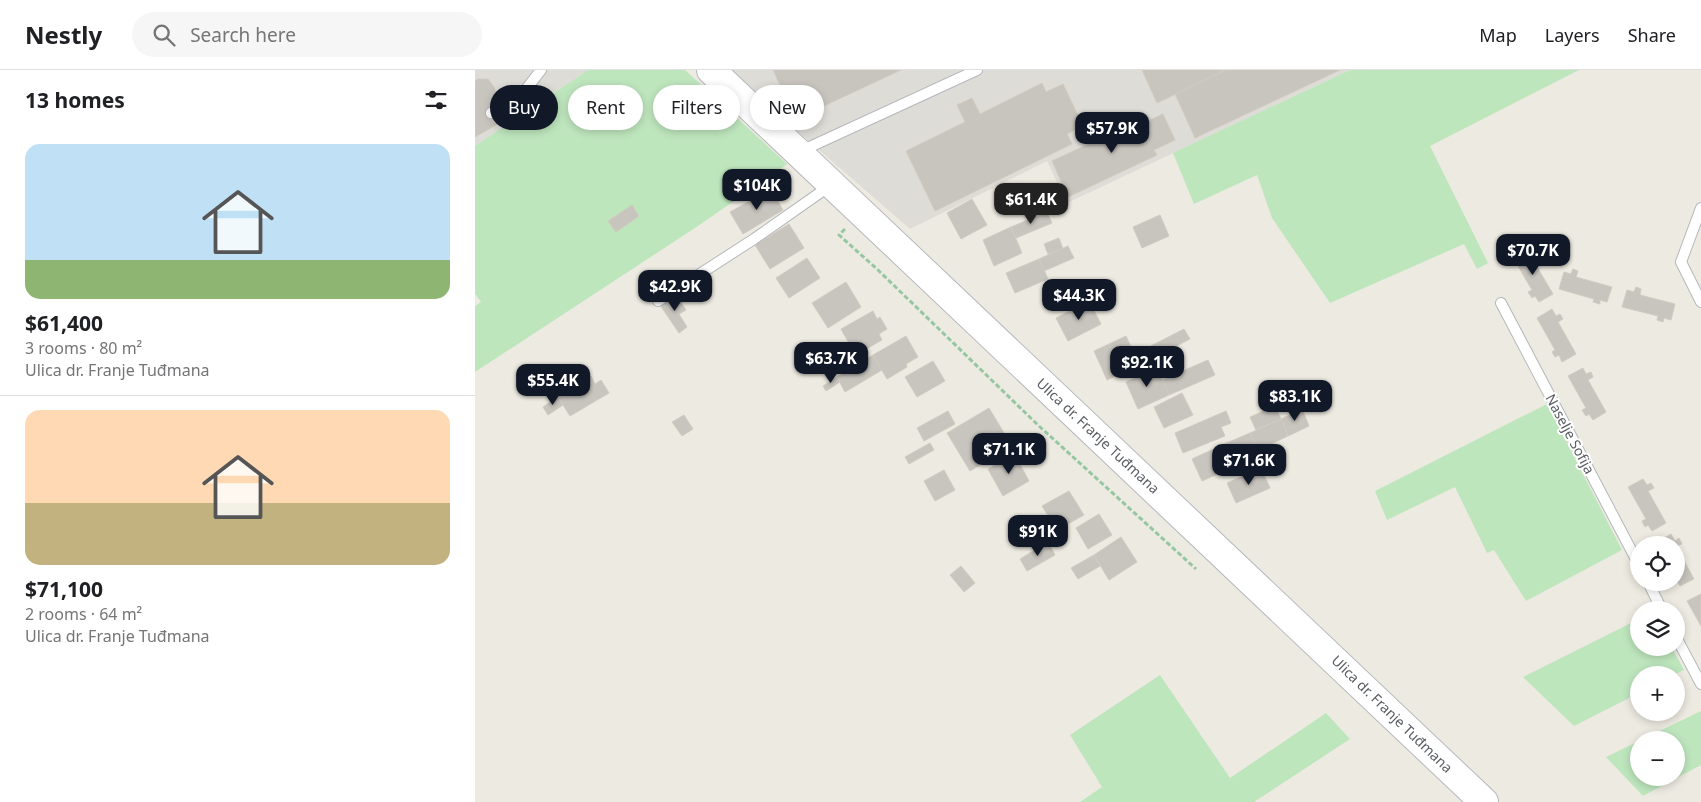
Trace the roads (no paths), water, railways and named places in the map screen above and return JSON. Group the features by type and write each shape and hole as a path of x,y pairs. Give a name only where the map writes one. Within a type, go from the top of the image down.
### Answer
{"main road":[{"name":"Ulica dr. Franje Tuđmana","path":"711,70 1271,598 1484,802"}],"lane":[{"path":"529,85 541,70"},
{"path":"798,152 977,70"},
{"path":"658,301 754,239 832,185"},
{"path":"1701,208 1681,262 1701,302"},
{"name":"Naselje Sofija","path":"1501,302 1630,548"},
{"path":"1685,654 1701,684"}]}
